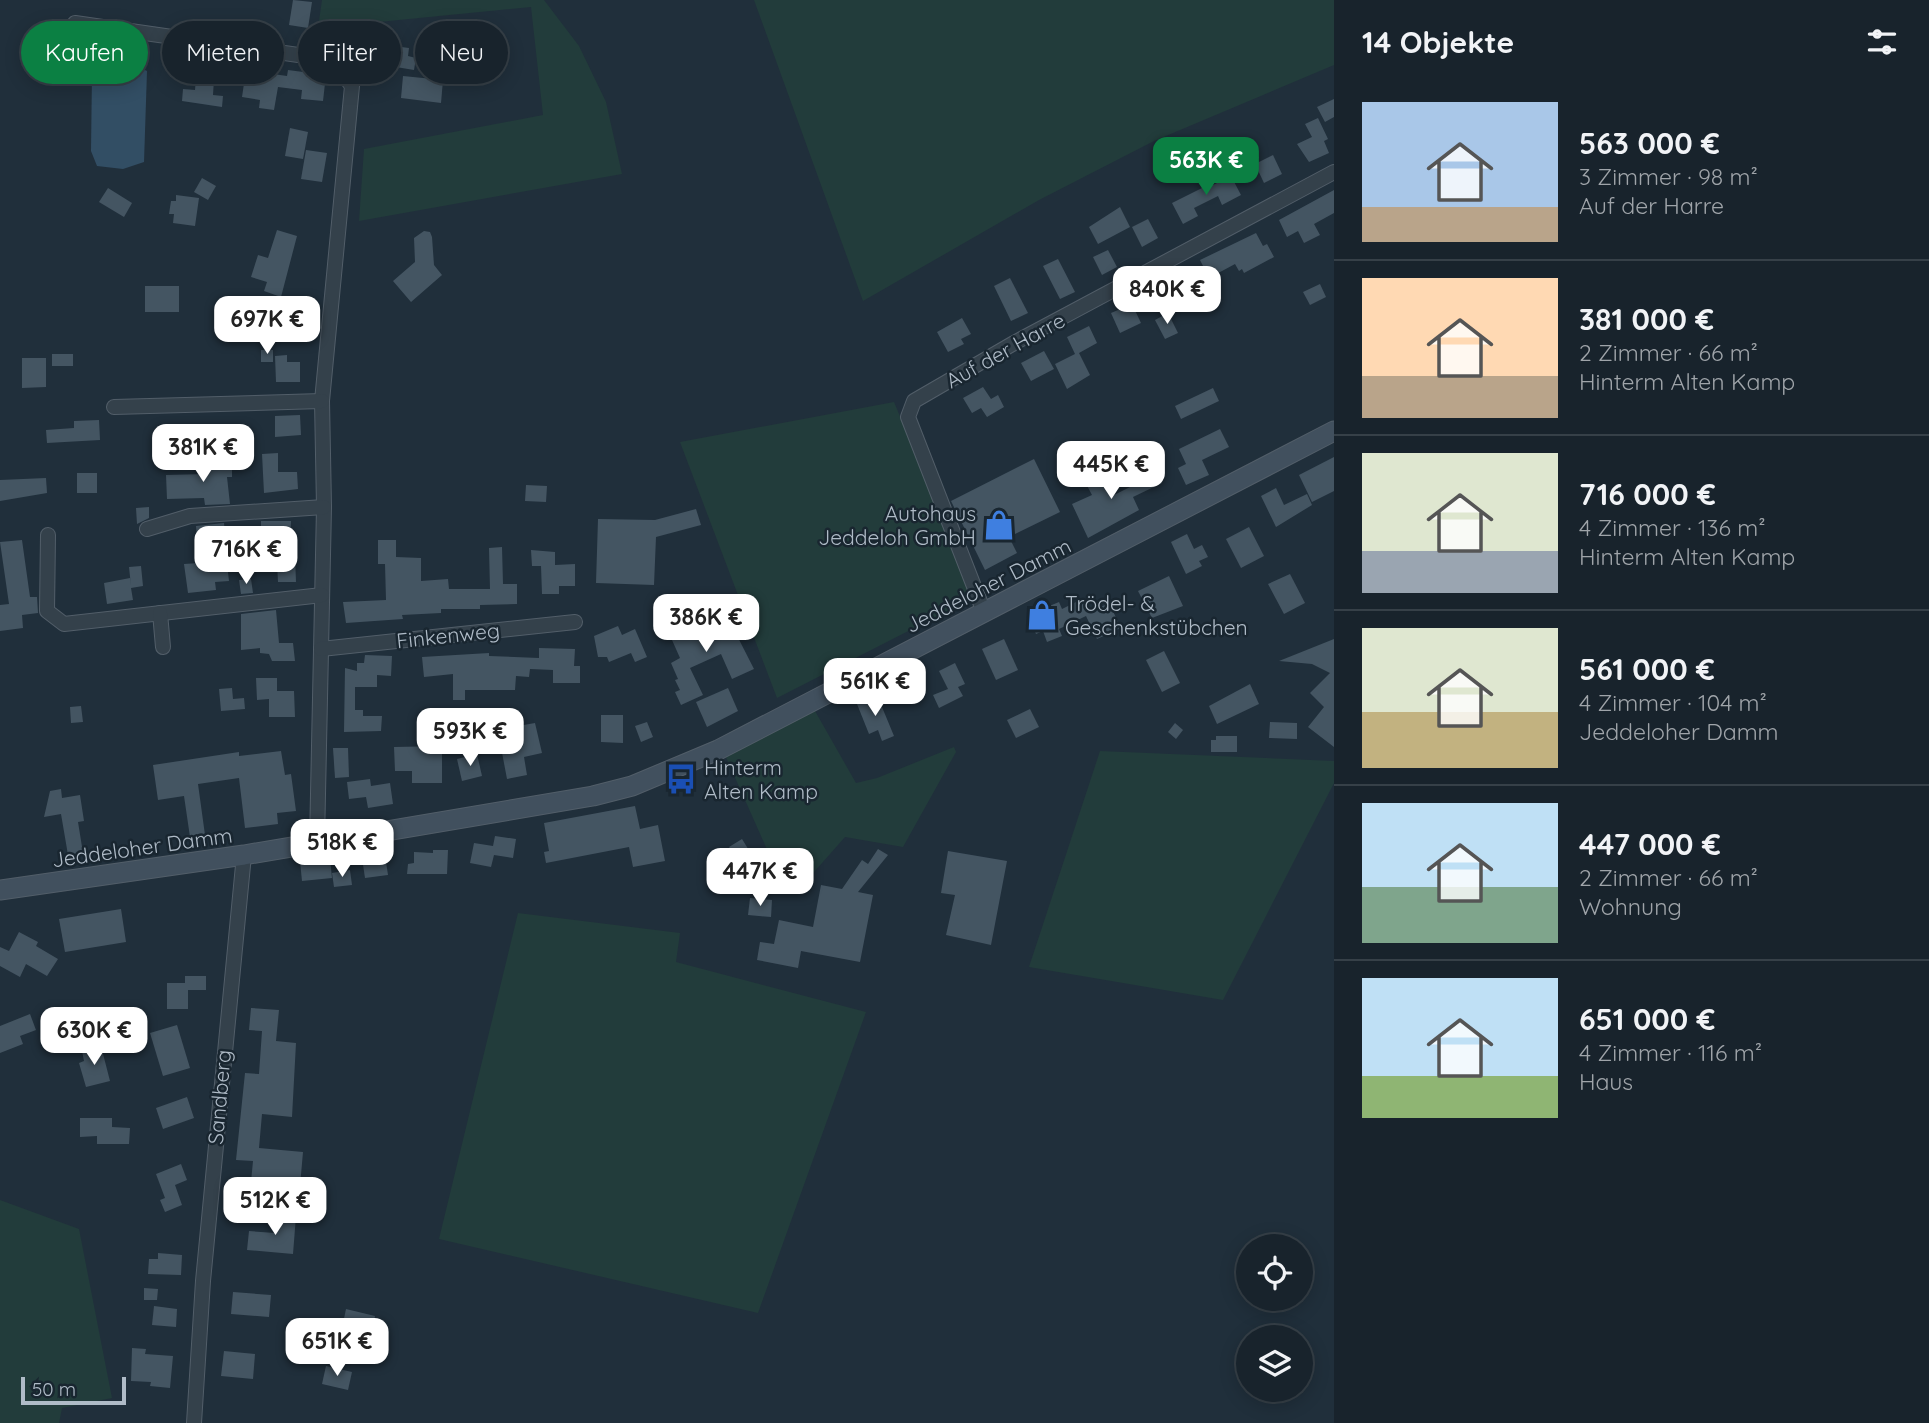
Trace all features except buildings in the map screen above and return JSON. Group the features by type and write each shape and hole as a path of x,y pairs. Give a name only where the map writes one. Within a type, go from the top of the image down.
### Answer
{"main road":[{"name":"Jeddeloher Damm","path":"0,890 244,855 593,796 632,786 719,750 1334,431"}],"street":[{"path":"148,33 333,60 352,86 322,401 324,507 317,842"},
{"name":"Auf der Harre","path":"985,612 908,417 914,401 1014,343 1334,172"},
{"path":"114,407 322,401"},
{"path":"147,529 190,516 324,507"},
{"path":"48,535 47,611 64,624 322,595"},
{"path":"160,613 163,647"},
{"name":"Finkenweg","path":"321,649 575,622"},
{"name":"Sandberg","path":"194,1423 206,1241 244,855"}],"green space":[{"path":"322,0 544,0 579,46 606,102 622,174 359,221 364,149 543,115 531,7 389,21 319,21"},
{"path":"754,0 1334,0 1334,65 1154,141 1039,200 863,301"},
{"path":"894,402 975,597 777,698 680,442"},
{"path":"815,711 856,783 877,778 954,747 956,752 903,847 845,837 807,880 785,890 725,755"},
{"path":"1100,751 1334,761 1334,783 1223,1000 1029,967"},
{"path":"518,913 680,933 676,962 866,1012 758,1313 439,1239"},
{"path":"0,1200 79,1229 112,1398 62,1408 59,1423 0,1423"}],"water":[{"path":"92,84 147,84 144,162 123,169 97,166 91,151"}],"place":[{"name":"Autohaus Jeddeloh GmbH","path":"999,525"},
{"name":"Trödel- & Geschenkstübchen","path":"1042,615"},
{"name":"Hinterm Alten Kamp","path":"681,779"}]}
